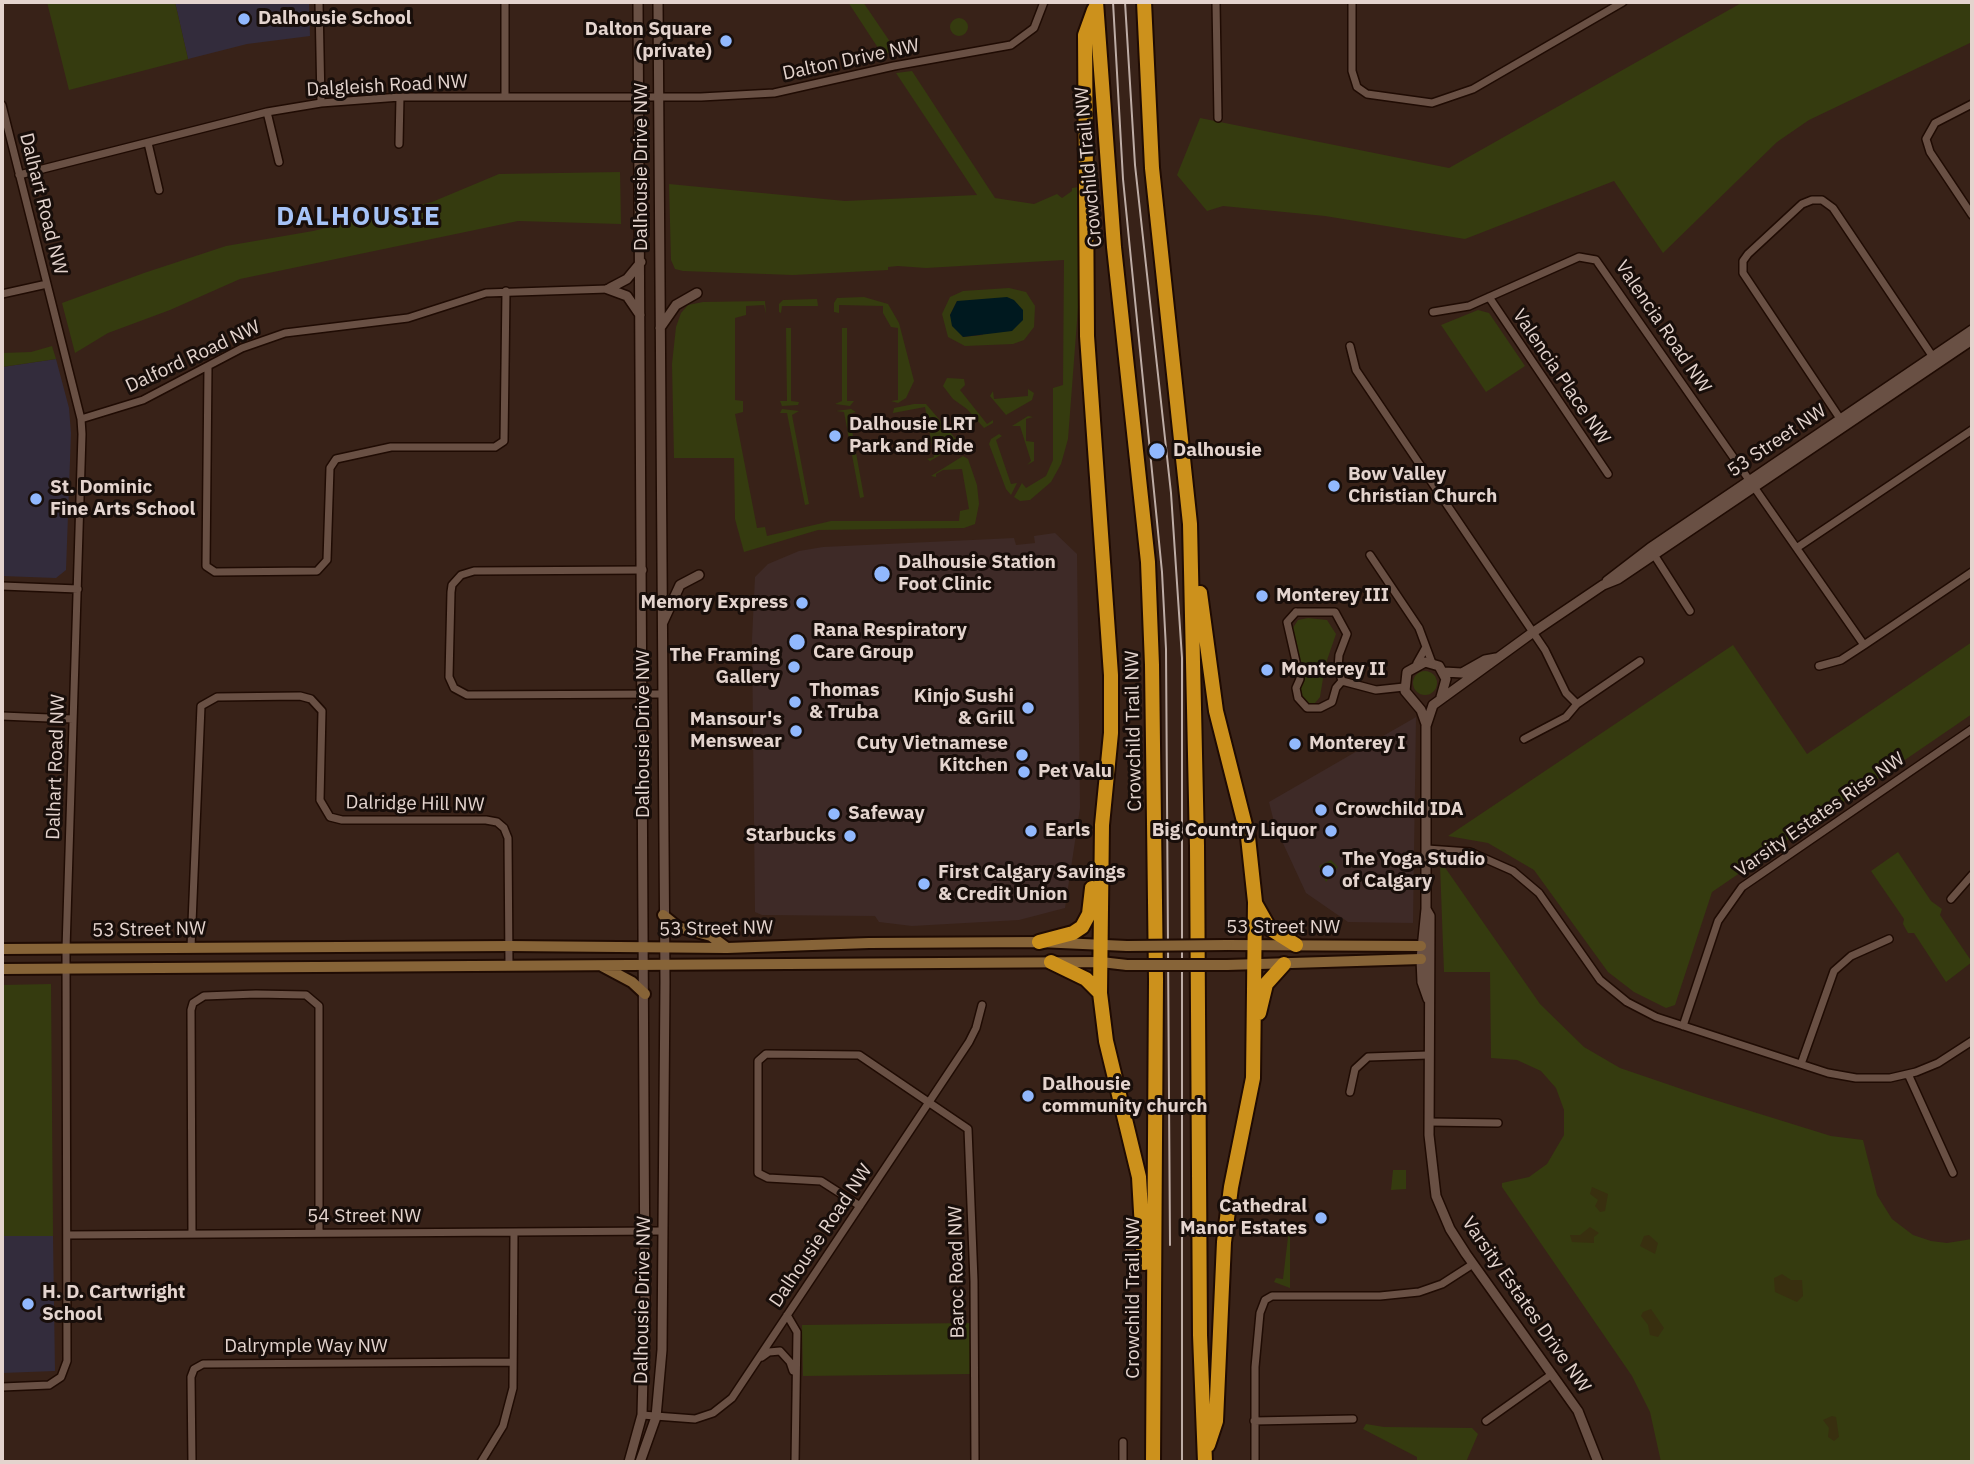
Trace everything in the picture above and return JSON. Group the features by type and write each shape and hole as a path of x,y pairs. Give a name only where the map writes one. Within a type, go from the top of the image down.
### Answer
{"highway":[{"path":"1144,2 1152,168 1190,524 1216,711 1248,837 1255,902 1252,1078 1231,1186 1224,1242 1216,1421 1205,1457"},
{"path":"1096,4 1085,35 1087,336 1111,667 1111,733 1102,825 1100,993 1106,1041 1139,1177 1146,1303 1152,1327"},
{"name":"Crowchild Trail NW","path":"1096,4 1114,247 1148,562 1156,992 1153,1462"},
{"path":"1190,524 1197,846 1200,1335 1205,1457"},
{"path":"1039,942 1073,933 1086,922 1091,904 1096,840 1102,825"},
{"path":"1255,902 1269,928 1296,945"},
{"path":"1051,962 1086,979 1100,993"},
{"path":"1254,1020 1266,984 1284,964"}],"main road":[{"path":"663,915 678,927 711,936 727,948"},
{"name":"53 Street NW","path":"2,949 509,946 727,948 869,943 1039,942 1127,946 1426,946"},
{"name":"53 Street NW","path":"2,969 1051,962 1227,965 1425,959"},
{"path":"599,965 632,982 645,994"}],"street":[{"path":"320,2 321,103"},
{"path":"505,2 505,96"},
{"name":"Dalhousie Drive NW","path":"629,1462 642,1415 645,1232 638,2"},
{"name":"Dalhousie Drive NW","path":"640,1462 656,1417 662,1350 665,965 659,2"},
{"name":"Dalton Drive NW","path":"639,97 774,93 884,68 1011,45 1034,28 1044,2"},
{"path":"1216,2 1218,118"},
{"path":"1352,2 1352,77 1357,87 1367,94 1432,103 1474,89 1623,2"},
{"path":"399,144 400,97"},
{"name":"Dalgleish Road NW","path":"19,175 267,112 321,103 400,97 639,97"},
{"path":"1972,104 1935,123 1926,139 1930,152 1972,215"},
{"name":"Dalhart Road NW","path":"2,105 81,418 66,949 67,1361 64,1371 49,1385 2,1387"},
{"path":"267,112 279,162"},
{"path":"148,142 159,190"},
{"path":"1843,423 1745,278 1742,268 1748,254 1802,204 1822,200 1833,208 1935,360"},
{"name":"Valencia Road NW","path":"1433,312 1469,306 1579,257 1596,260 1750,485 1798,547 1864,645"},
{"path":"608,289 627,279 641,262"},
{"path":"2,294 47,284"},
{"path":"608,289 627,296 641,317"},
{"name":"Dalford Road NW","path":"81,418 143,400 242,348 285,333 396,320 462,299 506,290 608,289"},
{"path":"208,367 206,566 215,572 317,571 327,560 330,468 336,458 391,447 495,447 504,441 506,290"},
{"path":"660,328 680,302 696,293"},
{"name":"Valencia Place NW","path":"1489,298 1608,474"},
{"name":"53 Street NW","path":"1440,699 1466,683 1532,633 1604,585 1618,579 1652,551 1935,360 1972,330"},
{"name":"53 Street NW","path":"1935,360 1972,340"},
{"path":"1350,346 1356,370 1532,633 1558,673 1566,693 1577,704"},
{"path":"1798,547 1972,430"},
{"path":"1652,551 1690,611"},
{"path":"1370,555 1419,628 1432,663 1444,672 1447,685 1440,699"},
{"path":"643,570 474,571 461,575 452,584 451,592 449,677 454,688 467,695 662,694"},
{"path":"1819,666 1841,660 1972,572"},
{"path":"661,627 680,586 699,575"},
{"path":"2,586 78,589"},
{"path":"1296,611 1335,612 1344,624 1347,634 1338,668 1342,681 1336,688 1332,702 1320,708 1307,708 1298,698 1296,688 1300,679 1287,622 1296,611"},
{"path":"1342,681 1376,690 1404,687 1407,672 1417,663 1426,647"},
{"name":"53 Street NW","path":"1444,672 1462,673 1485,660 1496,658"},
{"path":"1524,739 1560,721 1577,704 1640,661"},
{"path":"1417,663 1432,663"},
{"name":"Varsity Estates Drive NW","path":"1404,687 1421,710 1426,726"},
{"name":"Dalridge Hill NW","path":"191,947 199,713 210,698 306,697 319,706 322,715 320,800 330,817 342,820 486,820 501,825 508,838 509,966"},
{"name":"Varsity Estates Drive NW","path":"1440,699 1429,712 1426,726 1426,946 1422,982 1428,999 1429,1122 1436,1196 1450,1229 1473,1264 1578,1411 1598,1462"},
{"path":"2,716 73,719"},
{"name":"Varsity Estates Rise NW","path":"1683,1026 1718,921 1742,887 1972,729"},
{"path":"1427,849 1470,852 1513,871 1539,893 1591,969 1607,987 1641,1010 1683,1026 1801,1064 1856,1078 1908,1074 1938,1063 1972,1041"},
{"path":"1951,899 1972,875"},
{"path":"1801,1064 1834,971 1851,956 1889,939"},
{"path":"192,1234 191,1010 193,1003 204,996 256,994 306,995 319,1006 319,1231"},
{"name":"Dalhousie Road NW","path":"642,1415 686,1420 713,1413 732,1398 974,1033 982,1005"},
{"name":"Baroc Road NW","path":"860,1206 821,1181 768,1178 758,1173 760,1057 771,1053 859,1055 962,1122 971,1137 975,1462"},
{"path":"1350,1092 1355,1069 1368,1057 1428,1055"},
{"path":"1908,1074 1953,1173"},
{"path":"1429,1122 1498,1123"},
{"name":"54 Street NW","path":"67,1235 319,1231 514,1234 662,1231"},
{"path":"481,1462 498,1437 507,1414 513,1362 514,1234"},
{"path":"1255,1462 1254,1421 1260,1313 1269,1297 1410,1294 1442,1284 1473,1264"},
{"path":"787,1315 797,1332 795,1462"},
{"path":"756,1362 769,1352 780,1351 790,1362 795,1378"},
{"name":"Dalrymple Way NW","path":"192,1462 191,1377 194,1369 203,1364 513,1362"},
{"path":"1486,1421 1552,1374"},
{"path":"1254,1421 1353,1419"},
{"path":"1123,1442 1124,1462"}],"shaded area":[{"name":"Dalhousie School","path":"175,2 309,2 310,36 247,44 188,59"},
{"name":"St. Dominic Fine Arts School","path":"56,359 69,408 71,433 66,570 56,578 2,576 2,367"},
{"path":"1055,533 1077,554 1080,808 1065,908 1019,920 912,926 879,922 875,916 762,915 755,912 752,639 755,577 768,564 799,551 823,547 1014,538 1016,545 1035,543 1034,536"},
{"path":"1416,717 1413,923 1348,922 1306,893 1275,826 1269,802"},
{"name":"H. D. Cartwright School","path":"2,1236 53,1236 55,1371 2,1373"}],"green space":[{"path":"47,2 175,2 188,59 69,90"},
{"path":"848,2 863,2 897,52 882,54"},
{"path":"1743,2 1972,2 1972,42 1809,120 1777,142 1663,253 1614,181 1465,239 1325,216 1223,206 1207,211 1177,175 1200,118 1449,168"},
{"path":"959,18 965,21 968,27 965,33 959,36 953,33 950,27 953,21"},
{"path":"912,71 995,198 1034,204 1057,194 1062,198 1072,191 1072,188 1079,187 1078,308 1068,439 1061,464 1051,482 1030,500 1020,501 1014,497 1022,483 1026,488 1046,476 1053,460 1053,388 1063,385 1064,260 926,268 898,266 888,267 888,270 793,275 683,271 675,269 671,260 669,184 845,201 977,195 896,73"},
{"path":"620,172 621,224 518,221 240,279 170,310 108,333 75,353 62,303 144,273 226,246 313,231 432,202 499,174"},
{"path":"1009,288 1026,292 1035,306 1034,327 1024,340 1013,344 965,346 948,337 942,314 950,297 963,291","holes":["957,301 983,335 963,337 950,315"]},
{"path":"864,297 888,304 899,323 914,381 906,398 898,403 891,401 898,400 898,328 891,327 883,313 883,306 839,305 839,313 834,312 837,298"},
{"path":"817,299 818,306 782,306 781,313 779,312 779,304 783,300"},
{"path":"765,301 766,314 764,305 746,306 746,315 735,318 735,400 743,401 743,412 735,414 757,528 765,527 767,536 831,521 959,521 960,511 969,509 962,469 943,470 936,474 936,477 931,476 963,456 968,459 977,485 979,504 975,524 964,528 818,530 744,552 735,519 734,458 674,458 672,364 676,327 681,313 688,305 703,302"},
{"path":"1478,310 1489,313 1525,366 1486,392 1441,325"},
{"path":"786,328 791,328 791,401 799,402 798,405 782,406 780,401 787,401"},
{"path":"842,328 847,328 847,401 854,401 850,406 835,404 842,401"},
{"path":"52,346 56,359 2,367 2,353 31,352"},
{"path":"947,378 964,379 965,385 960,390 987,424 993,420 993,423 984,428 967,409 953,399 943,386"},
{"path":"1028,389 1034,393 1032,400 1006,415 990,396 993,391 994,399 1028,396"},
{"path":"926,404 956,439 956,446 930,461 927,459 934,457 925,407 893,413 894,408"},
{"path":"782,409 799,411 792,415 809,504 805,505 787,413 780,413"},
{"path":"851,409 856,412 849,414 864,497 860,498 844,412 836,411"},
{"path":"1028,416 1033,417 1026,419 1026,441 1034,442 1034,461 1027,465 1031,461 1020,426 1012,426"},
{"path":"999,434 1002,436 996,440 1011,484 1017,483 1011,495 1006,489 989,444 991,439"},
{"path":"1298,620 1327,620 1336,634 1325,666 1320,697 1315,703 1308,704 1301,701 1291,631"},
{"path":"1972,642 1972,714 1712,892 1675,1005 1666,1008 1634,992 1608,972 1534,870 1488,843 1448,836 1733,645 1807,754"},
{"path":"1425,671 1434,674 1437,683 1434,692 1425,695 1416,692 1413,683 1416,674"},
{"path":"1898,852 1931,901 1942,909 1940,915 1972,962 1946,982 1914,933 1908,933 1903,924 1904,919 1871,871"},
{"name":"The Yoga Studio of Calgary","path":"1331,860 1338,867 1326,882 1319,866"},
{"path":"1440,865 1444,866 1540,1004 1584,1047 1620,1068 1702,1096 1831,1136 1863,1140 1877,1195 1892,1219 1913,1235 1931,1241 1947,1243 1972,1239 1972,1462 1661,1462 1650,1412 1632,1376 1502,1187 1502,1183 1529,1177 1547,1164 1564,1135 1564,1110 1556,1088 1541,1071 1517,1060 1491,1058 1490,972 1444,972"},
{"path":"51,984 53,1236 2,1236 2,985"},
{"path":"1393,1170 1406,1170 1406,1189 1391,1190"},
{"path":"1285,1229 1290,1232 1290,1288 1274,1282 1276,1278 1283,1279 1288,1237 1279,1236"},
{"path":"970,1323 970,1374 803,1376 802,1325"},
{"path":"1366,1424 1384,1427 1472,1428 1478,1434 1466,1462 1417,1462 1417,1457 1363,1429"}],"sand":[{"path":"1592,1187 1608,1194 1605,1211 1600,1212 1595,1206 1598,1200 1590,1194"},
{"path":"1590,1227 1599,1233 1594,1237 1594,1243 1572,1242 1570,1235 1580,1235"},
{"path":"1649,1235 1658,1243 1655,1254 1640,1246 1644,1236"},
{"path":"1782,1274 1791,1280 1802,1280 1803,1296 1797,1302 1775,1292 1774,1278"},
{"path":"1651,1309 1664,1328 1658,1337 1650,1335 1648,1325 1641,1316 1643,1312"},
{"path":"1836,1417 1839,1437 1834,1441 1828,1437 1829,1428 1823,1420"}],"water":[{"path":"1007,297 1023,310 1023,320 1012,331 963,337 952,326 950,315 957,301"}],"tram line":[{"path":"1113,2 1123,179 1162,572 1166,649 1170,1245"},
{"path":"1125,2 1135,165 1171,493 1182,658 1182,1462"}],"place":[{"name":"Dalhousie School","path":"244,19"},
{"name":"Dalton Square (private)","path":"726,41"},
{"name":"Dalhousie LRT Park and Ride","path":"835,436"},
{"name":"Dalhousie","path":"1157,451"},
{"name":"Bow Valley Christian Church","path":"1334,486"},
{"name":"St. Dominic Fine Arts School","path":"36,499"},
{"name":"Dalhousie Station Foot Clinic","path":"882,574"},
{"name":"Monterey III","path":"1262,596"},
{"name":"Memory Express","path":"802,603"},
{"name":"Rana Respiratory Care Group","path":"797,642"},
{"name":"The Framing Gallery","path":"794,667"},
{"name":"Monterey II","path":"1267,670"},
{"name":"Thomas & Truba","path":"795,702"},
{"name":"Kinjo Sushi & Grill","path":"1028,708"},
{"name":"Mansour's Menswear","path":"796,731"},
{"name":"Monterey I","path":"1295,744"},
{"name":"Cuty Vietnamese Kitchen","path":"1022,755"},
{"name":"Pet Valu","path":"1024,772"},
{"name":"Crowchild IDA","path":"1321,810"},
{"name":"Safeway","path":"834,814"},
{"name":"Earls","path":"1031,831"},
{"name":"Big Country Liquor","path":"1331,831"},
{"name":"Starbucks","path":"850,836"},
{"name":"The Yoga Studio of Calgary","path":"1328,871"},
{"name":"First Calgary Savings & Credit Union","path":"924,884"},
{"name":"Dalhousie community church","path":"1028,1096"},
{"name":"Cathedral Manor Estates","path":"1321,1218"},
{"name":"H. D. Cartwright School","path":"28,1304"}],"district":[{"name":"DALHOUSIE","path":"359,217"}]}
